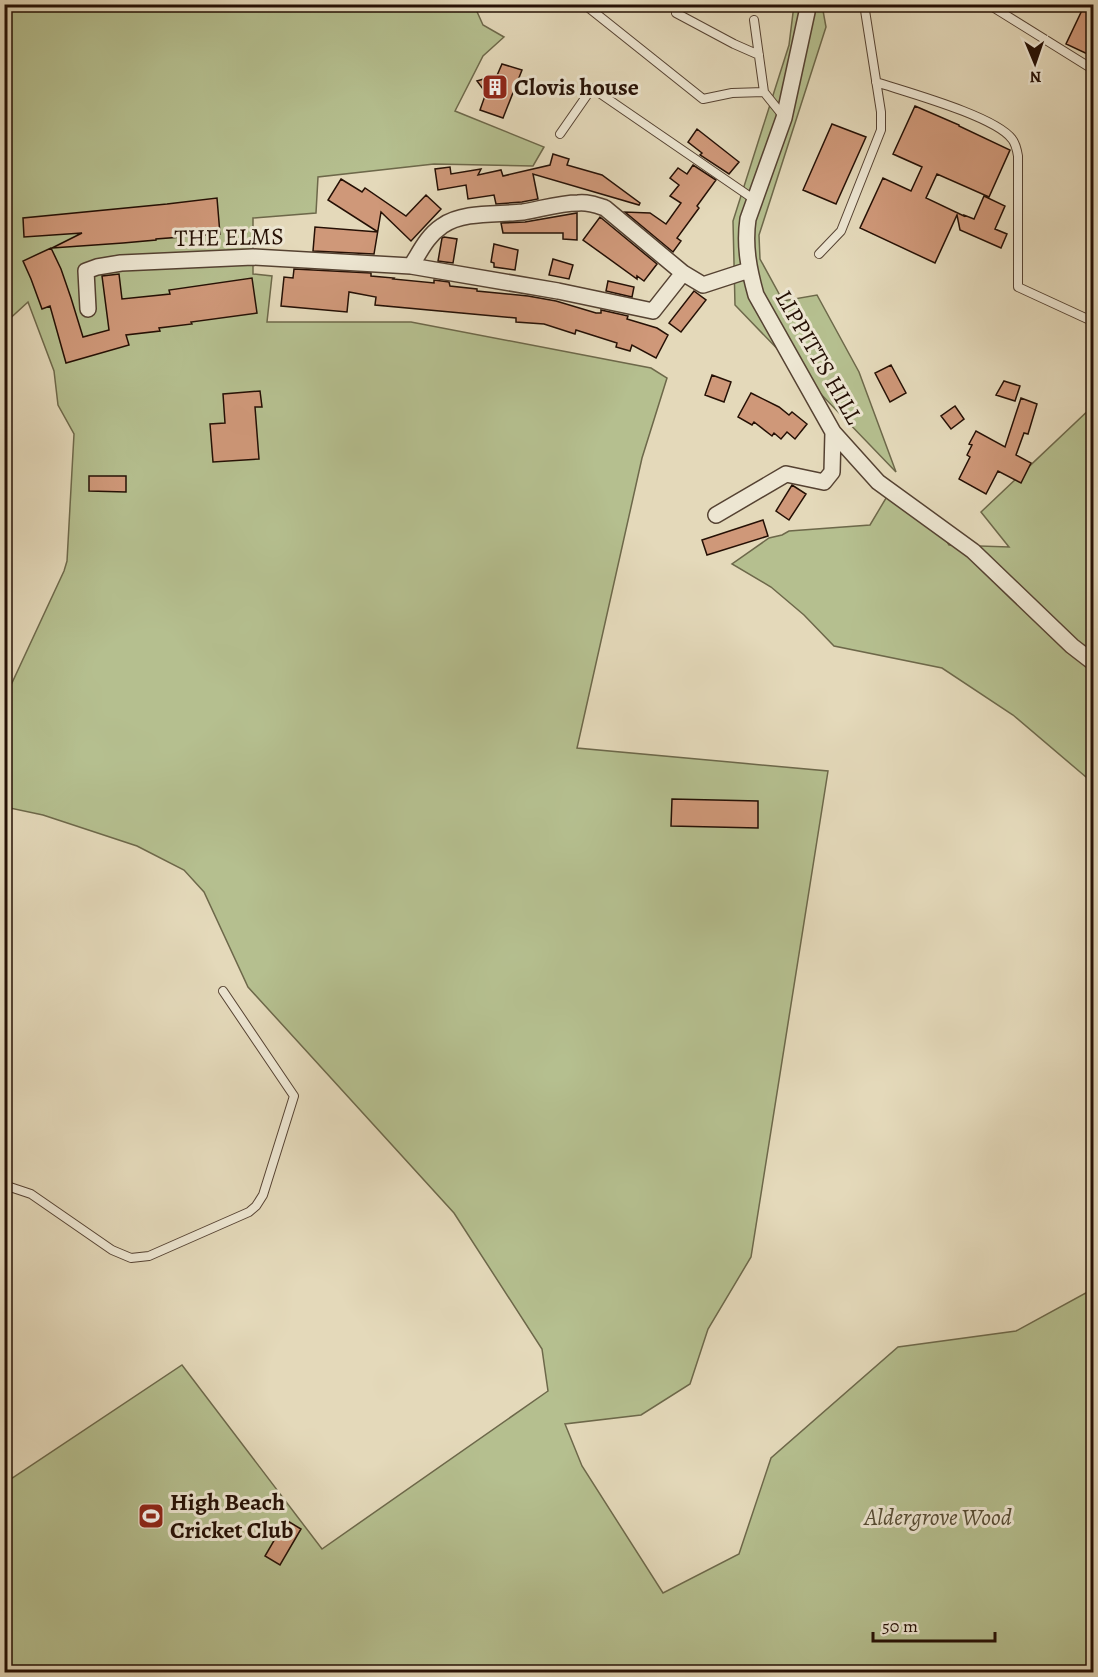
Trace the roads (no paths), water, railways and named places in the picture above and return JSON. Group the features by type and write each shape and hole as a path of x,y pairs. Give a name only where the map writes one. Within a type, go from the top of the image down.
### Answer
{"street":[{"name":"LIPPITTS HILL","path":"807,4 784,118 748,219 746,237 749,270 756,295 833,432 878,482 973,551 1072,646 1094,663"},
{"path":"411,266 427,240 450,221 463,217 591,203 605,208 683,273 703,285 749,270"},
{"name":"THE ELMS","path":"88,309 86,271 122,263 253,257 411,266 558,291 653,311 683,273"},
{"path":"716,515 786,474 824,482 832,471 833,432"}],"lane":[{"path":"584,4 703,99 732,93 764,92"},
{"path":"819,254 841,231 881,130 881,112 864,4"},
{"path":"988,4 1094,70"},
{"path":"676,14 759,56"},
{"path":"754,21 764,92 784,118"},
{"path":"876,81 973,114 996,126 1011,138 1018,156 1018,287 1094,322"},
{"path":"560,134 592,88 755,200"},
{"path":"4,1185 31,1194 112,1250 131,1258 148,1256 249,1212 256,1206 263,1195 294,1096 223,991"}],"place":[{"name":"Clovis house","path":"495,87"},
{"name":"High Beach Cricket Club","path":"151,1516"}],"park label":[{"name":"Aldergrove Wood","path":"938,1517"}]}
